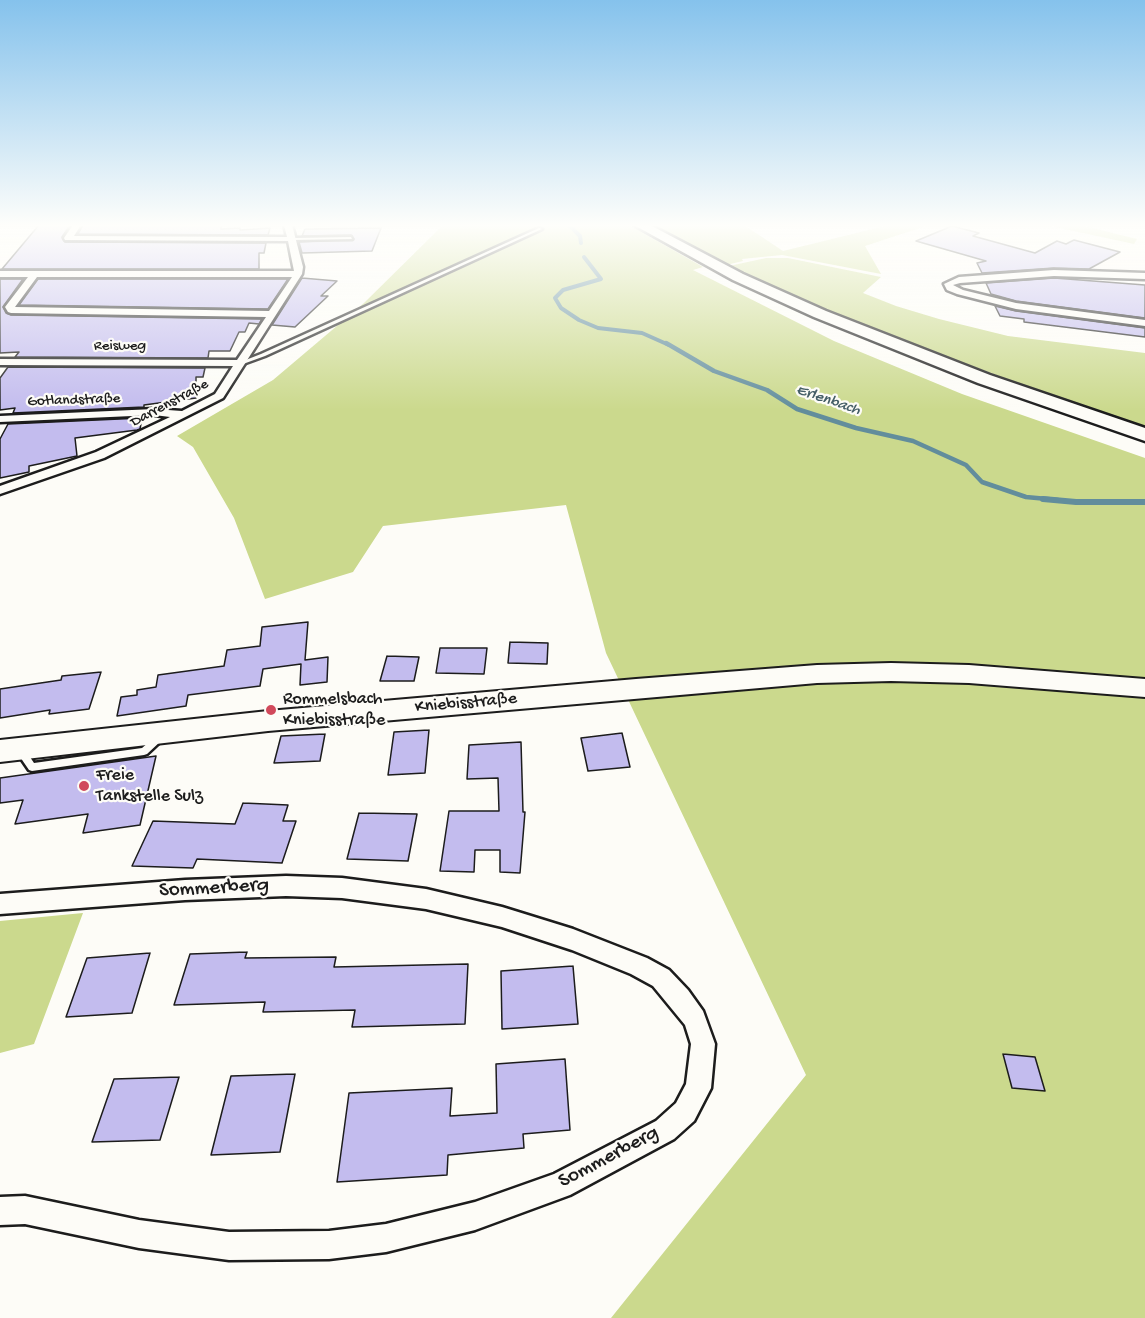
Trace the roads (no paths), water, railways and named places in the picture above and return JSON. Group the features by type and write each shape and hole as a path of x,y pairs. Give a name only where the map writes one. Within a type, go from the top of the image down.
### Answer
{"main road":[{"path":"759,287 853,328 984,379 1145,435"}],"street":[{"path":"25,287 10,310 272,314"},
{"name":"Darrenstraße","path":"0,490 82,462 184,415 219,396 289,287"},
{"path":"949,287 960,292 1016,306 1145,323"},
{"name":"Reisweg","path":"0,362 241,363"},
{"name":"Gotlandstraße","path":"0,419 154,412 184,415"},
{"name":"Kniebisstraße","path":"10,750 167,731 754,678 845,673 925,672 1031,677 1145,688"},
{"name":"Sommerberg","path":"0,904 173,891 285,886 342,888 426,899 502,917 573,940 639,966 661,978 680,998 695,1019 703,1044 703,1052 698,1088 685,1112 664,1130 560,1185 475,1216 418,1231 386,1238 329,1245 229,1246 139,1234 25,1210 0,1211"}],"lane":[{"path":"241,363 263,356 415,287"}],"waterway":[{"name":"Erlenbach","path":"575,287 563,290 555,298 561,308 579,320 598,328 642,333 669,345"},
{"name":"Erlenbach","path":"666,343 714,371 767,390 797,409 856,428 913,441 966,465 982,482 1026,497 1058,500"},
{"name":"Erlenbach","path":"1043,499 1076,502 1145,502"}],"place":[{"name":"Rommelsbach Kniebisstraße","path":"271,710"},
{"name":"Freie Tankstelle Sulz","path":"84,786"}]}
